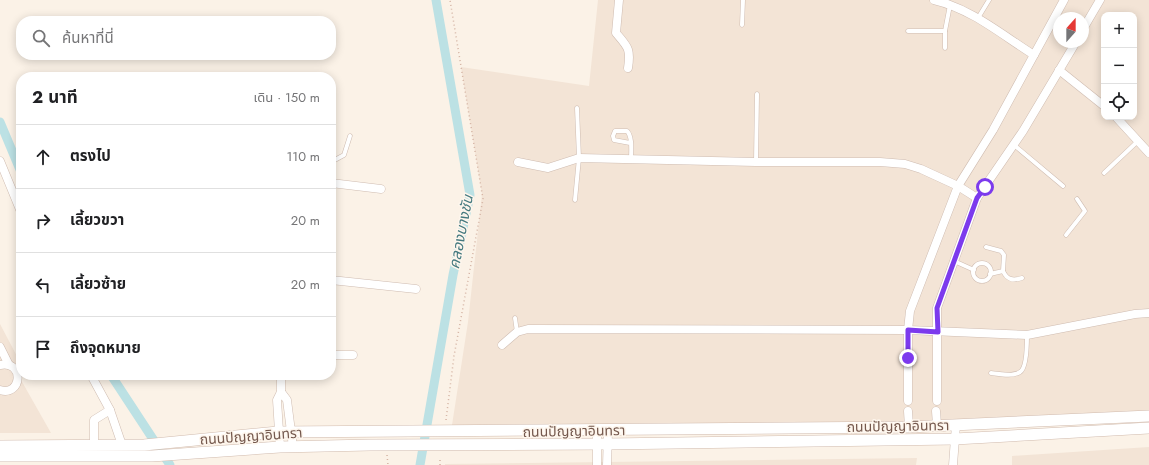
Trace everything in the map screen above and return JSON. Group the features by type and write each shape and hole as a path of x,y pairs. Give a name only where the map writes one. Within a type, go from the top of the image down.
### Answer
{"main road":[{"name":"ถนนปัญญาอินทรา","path":"0,456 16,451 94,445 144,445 278,432 398,433 909,427 1149,416"},
{"name":"ถนนปัญญาอินทรา","path":"0,446 16,451 152,456 280,446 602,444 955,439 1149,428"}],"street":[{"path":"619,0 616,33 628,46 630,56 628,68"},
{"path":"934,0 950,5 978,18 1034,55"},
{"path":"908,401 908,330 910,311 958,186 994,130 1064,0"},
{"path":"1089,19 1100,0"},
{"path":"937,401 937,308 977,198 1014,144 1072,48"},
{"path":"1059,70 1101,104"},
{"path":"1119,120 1149,152"},
{"path":"518,162 548,168 578,158 756,162 880,162 905,164 921,169 958,186 977,198"},
{"path":"0,161 16,200"},
{"path":"336,184 381,189"},
{"path":"336,281 416,290"},
{"path":"502,345 517,332 528,329 908,330 1027,335 1135,314 1149,314"},
{"path":"0,347 9,365 16,370"},
{"path":"336,355 353,354"},
{"path":"0,365 9,365"},
{"path":"0,390 12,390 17,380"},
{"path":"94,380 110,410 122,445"},
{"path":"280,446 277,400 281,392 281,380"},
{"path":"281,392 287,400 293,447"},
{"path":"94,445 94,420 110,410"},
{"path":"936,410 937,425"},
{"path":"908,411 909,427"},
{"path":"953,465 956,425"},
{"path":"597,430 608,465"},
{"path":"597,465 602,444 608,431"}],"lane":[{"path":"742,25 743,0"},
{"path":"978,18 989,0"},
{"path":"945,48 945,31 950,5"},
{"path":"908,31 945,31"},
{"path":"756,162 757,94"},
{"path":"575,200 578,158 577,108"},
{"path":"630,143 614,140 613,136 615,131 626,131 629,133 630,143 631,160"},
{"path":"336,159 344,155 350,136"},
{"path":"1104,173 1138,140"},
{"path":"1014,144 1063,186"},
{"path":"1066,235 1085,211 1077,199"},
{"path":"986,247 1001,252 1004,255 1003,271 1006,277 1015,280 1022,278"},
{"path":"954,261 974,270"},
{"path":"984,264 990,268 990,274 986,280 980,280 975,276 974,270 978,265 984,264"},
{"path":"990,274 1003,271"},
{"path":"515,318 517,332"},
{"path":"991,373 1010,374 1019,373 1022,370 1027,351 1027,335"}],"path":[{"path":"445,421 454,356 483,199 450,0"},
{"path":"440,460 440,465"}],"shaded area":[{"path":"598,0 1149,0 1149,412 920,422 452,425 468,322 482,194 461,67 589,86"},
{"path":"0,324 16,354 16,380 21,380 51,433 0,433"},
{"path":"1149,447 1149,465 1012,465 1012,456"},
{"path":"917,458 916,465 445,465 445,464"}],"waterway":[{"name":"คลองบางชัน","path":"420,465 453,275 470,195 436,0"},
{"path":"0,122 16,160"},
{"path":"114,380 170,465"}],"route":[{"path":"908,358 908,330 938,332 937,308 977,198 985,187"}]}
